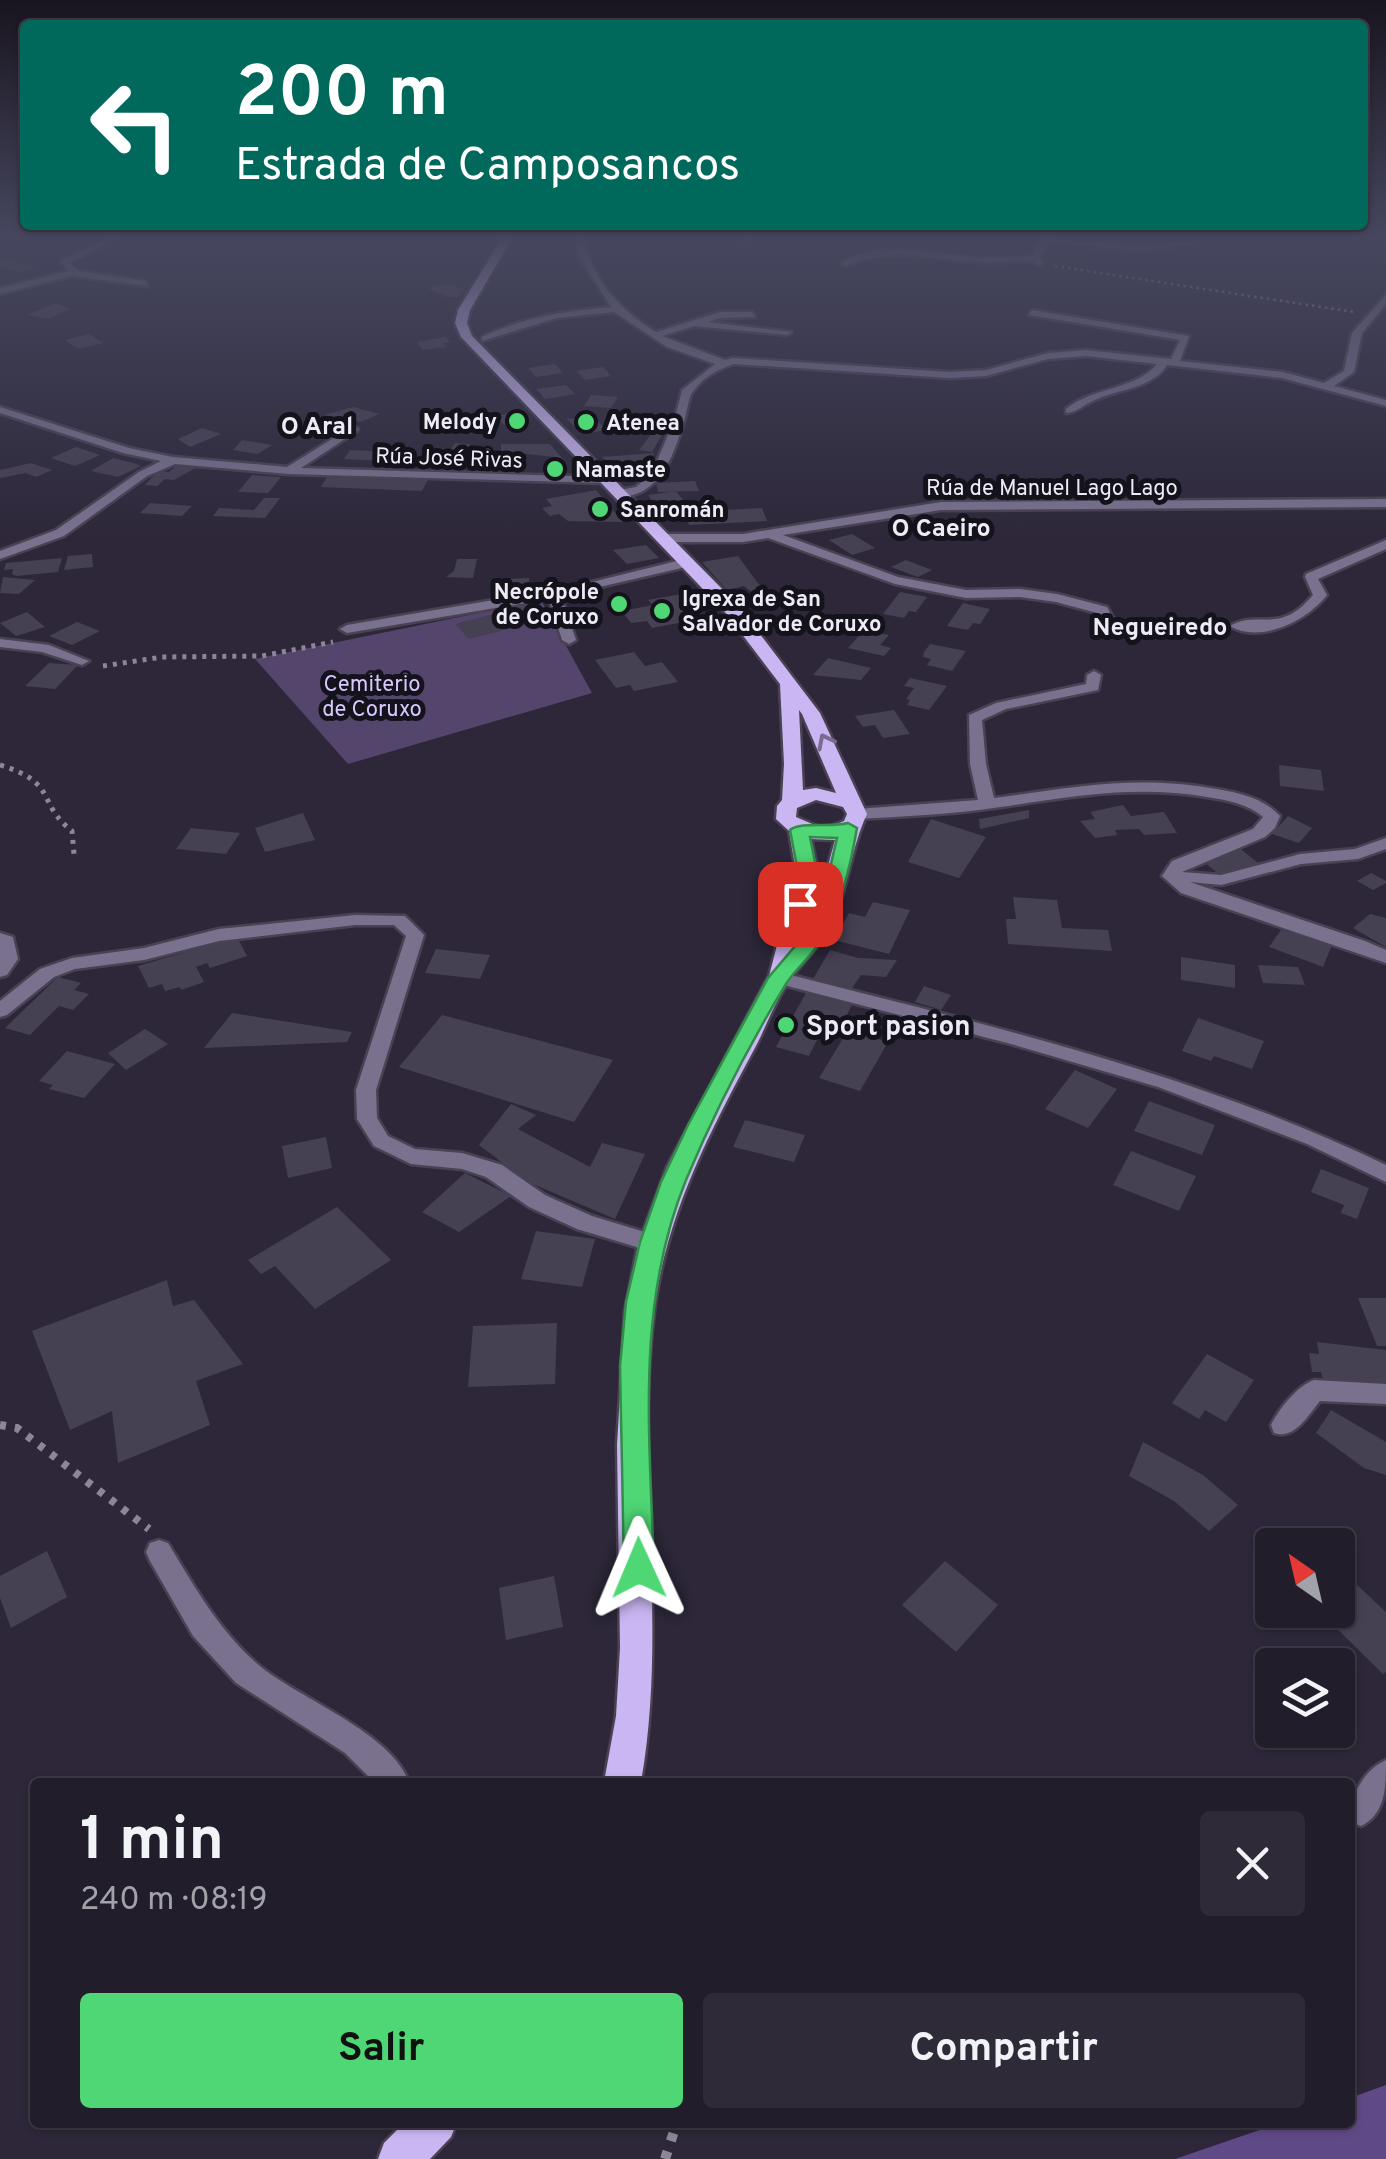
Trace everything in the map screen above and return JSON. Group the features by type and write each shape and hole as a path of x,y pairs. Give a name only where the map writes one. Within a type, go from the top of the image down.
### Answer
{"main road":[{"path":"467,336 731,608 811,713 831,751 852,815 837,881 810,941 779,978 700,1125 673,1182 653,1242 639,1302 634,1366 638,1667 624,1778"},
{"path":"788,686 792,801"},
{"path":"826,794 852,815 830,834 799,830 786,819 786,806 792,801 826,794"},
{"path":"779,978 807,872 799,830"},
{"path":"400,2159 430,2128"}],"street":[{"path":"485,340 493,336"},
{"path":"658,336 670,346 724,363 759,360 950,375 986,373 1074,353 1283,375 1386,403"},
{"path":"1070,411 1086,397 1154,376 1186,338 1172,336"},
{"path":"1326,386 1349,372 1355,336"},
{"path":"619,494 640,490 658,476 687,390 724,363"},
{"name":"Rúa José Rivas","path":"0,410 127,451 173,460 289,471 605,480"},
{"path":"289,471 353,429"},
{"path":"0,555 60,533 143,474 173,460"},
{"name":"Rúa de Manuel Lago Lago","path":"662,538 717,541 941,506 1386,503"},
{"path":"766,534 895,580 966,594 1020,593 1057,598 1102,610 1106,618"},
{"path":"1237,626 1274,625 1306,615 1320,595 1311,577 1386,544"},
{"path":"347,629 554,594 685,563"},
{"path":"554,594 569,640"},
{"path":"0,643 44,648 82,661"},
{"path":"987,804 974,718 992,706 1079,692 1093,687 1094,676"},
{"path":"852,815 987,804 1111,786 1159,785 1244,798 1268,809 1272,816 1269,825 1259,832 1178,865 1170,876"},
{"path":"1170,876 1221,880 1300,859 1358,854 1386,843"},
{"path":"1170,876 1187,888 1359,945 1386,958"},
{"path":"0,1011 47,972 72,964 144,954 219,935 355,920 399,920 415,935 366,1090 367,1119 381,1141 412,1156 462,1161 494,1172 537,1201 585,1222 653,1242"},
{"path":"0,939 6,941 9,959 0,971"},
{"path":"779,978 1143,1074 1282,1127 1386,1174"},
{"path":"1283,1425 1314,1390 1386,1394"},
{"path":"159,1552 204,1626 246,1673 356,1743 390,1778"},
{"path":"1361,1811 1386,1776"}],"path":[{"path":"82,661 107,666 162,657 262,656 330,643 342,639 347,629"},
{"path":"0,765 19,770 44,788 51,798 55,818 72,830 74,854"},
{"path":"0,1425 17,1428 109,1494 157,1537 159,1552"},
{"path":"665,2159 675,2128"}],"green space":[{"name":"Cemiterio de Coruxo","path":"541,600 592,693 348,764 255,659"}],"shaded area":[{"path":"1386,2085 1386,2159 1175,2159 1265,2128 1355,2128 1355,2096"}],"building":[{"path":"92,336 103,343 78,349 65,340"},
{"path":"446,337 450,342 443,343 446,347 423,350 417,342"},
{"path":"555,364 563,373 536,377 528,368"},
{"path":"603,367 611,376 585,380 576,371"},
{"path":"566,385 575,394 545,399 536,389"},
{"path":"591,395 618,397 611,408 584,406"},
{"path":"353,407 379,414 361,422 324,415"},
{"path":"522,411 530,421 504,425 494,416"},
{"path":"592,416 607,430 581,434 567,419"},
{"path":"202,428 221,434 190,447 178,439"},
{"path":"653,432 663,433 652,452 639,450"},
{"path":"242,440 272,445 258,454 233,450"},
{"path":"455,443 470,444 456,466 440,465"},
{"path":"501,444 550,444 562,458 501,451"},
{"path":"76,447 100,455 75,466 51,458"},
{"path":"350,450 390,452 384,461 344,459"},
{"path":"654,453 645,479 629,482 602,457"},
{"path":"113,458 141,466 118,477 91,471"},
{"path":"31,463 52,470 36,477 25,473 0,478 0,470"},
{"path":"177,465 197,467 157,486 145,485 158,471 169,472"},
{"path":"252,475 281,477 268,493 238,492"},
{"path":"327,477 428,480 422,491 321,487"},
{"path":"695,481 699,491 658,492 656,483"},
{"path":"596,490 623,522 568,521 559,514 550,516 542,508 552,506 546,499"},
{"path":"676,491 688,506 659,510 648,495"},
{"path":"264,498 280,498 265,518 213,516 219,508 254,510"},
{"path":"150,503 192,506 182,516 140,513"},
{"path":"762,508 767,521 689,525 685,512"},
{"path":"852,534 875,548 852,555 829,540"},
{"path":"646,545 659,558 627,564 613,550"},
{"path":"92,554 93,567 64,570 68,556"},
{"path":"738,556 766,591 753,593 744,586 727,590 702,562"},
{"path":"62,558 58,572 16,576 13,569 4,570 6,563"},
{"path":"457,559 477,559 473,578 446,577 454,571"},
{"path":"906,560 932,570 918,577 891,567"},
{"path":"3,577 35,580 19,594 0,593"},
{"path":"529,578 530,590 507,591 507,579"},
{"path":"900,592 927,597 916,612 909,611 904,618 883,614"},
{"name":"Igrexa de San Salvador de Coruxo","path":"682,594 706,604 701,611 704,618 652,628 647,621 631,623 622,611 653,605 648,600"},
{"path":"536,603 551,618 469,639 455,624"},
{"path":"963,603 990,609 980,624 973,623 968,630 947,626"},
{"path":"27,612 45,627 16,636 0,623"},
{"path":"77,622 100,631 72,645 49,636"},
{"path":"864,630 889,635 880,645 891,648 884,656 848,648"},
{"path":"930,644 966,651 952,671 927,665 931,659 923,657"},
{"path":"634,652 645,666 662,662 678,682 634,691 630,685 616,688 595,660"},
{"path":"828,658 871,668 861,680 813,675"},
{"path":"49,663 78,665 55,689 25,686"},
{"path":"910,678 947,686 929,710 907,705 910,700 906,699 914,688 904,686"},
{"path":"894,710 910,734 883,738 875,725 863,727 855,716"},
{"path":"1279,765 1321,770 1324,791 1280,786"},
{"path":"1123,805 1131,816 1164,812 1177,833 1144,835 1139,829 1115,830 1117,835 1095,838 1080,821 1095,819 1090,812"},
{"path":"1029,810 1029,818 980,829 979,819"},
{"path":"303,813 315,840 265,852 255,828"},
{"path":"1288,816 1312,828 1299,843 1272,834"},
{"path":"931,819 986,837 959,878 908,862"},
{"path":"191,828 240,833 226,854 176,849"},
{"path":"1238,847 1262,866 1220,875 1200,859"},
{"path":"1371,873 1386,883 1373,890 1357,881"},
{"path":"1013,897 1057,900 1062,928 1108,930 1112,951 1008,944 1006,919 1016,919"},
{"path":"873,902 910,910 889,954 834,940 849,913 865,917"},
{"path":"1370,914 1386,918 1386,947 1353,928"},
{"path":"1281,930 1332,945 1323,967 1269,947"},
{"path":"237,937 247,956 210,968 207,963 196,967 204,982 181,990 180,987 165,991 162,984 149,988 138,966"},
{"path":"436,949 490,955 480,979 425,973"},
{"path":"830,950 858,958 897,960 886,977 861,975 852,988 845,987 813,979"},
{"path":"1181,957 1235,965 1235,988 1181,980"},
{"path":"1258,965 1298,967 1305,985 1263,983"},
{"path":"58,977 81,983 74,990 89,994 73,1010 59,1006 30,1035 5,1028"},
{"path":"924,986 951,995 941,1010 915,1002"},
{"path":"806,993 852,1005 843,1022 833,1019 829,1027 824,1026 809,1056 776,1047"},
{"path":"232,1013 352,1032 347,1042 204,1048"},
{"path":"442,1015 613,1060 574,1122 399,1067"},
{"path":"1198,1018 1264,1041 1252,1069 1214,1056 1211,1061 1182,1051"},
{"path":"145,1029 168,1044 126,1070 108,1053"},
{"path":"848,1030 888,1042 860,1091 819,1078"},
{"path":"67,1051 115,1064 84,1098 49,1089 53,1085 39,1081"},
{"path":"1075,1070 1117,1089 1088,1128 1045,1109"},
{"path":"1149,1101 1215,1125 1202,1155 1134,1131"},
{"path":"511,1104 536,1115 518,1129 590,1167 602,1143 645,1154 615,1219 528,1182 479,1145"},
{"path":"745,1120 805,1135 794,1162 733,1147"},
{"path":"326,1137 332,1168 288,1178 282,1146"},
{"path":"1131,1151 1196,1176 1179,1211 1113,1185"},
{"path":"1321,1169 1369,1188 1357,1219 1341,1213 1344,1205 1311,1192"},
{"path":"465,1173 511,1196 459,1232 422,1212"},
{"path":"337,1207 391,1260 315,1309 275,1266 261,1274 248,1260"},
{"path":"536,1231 595,1239 582,1287 521,1279"},
{"path":"167,1280 173,1306 194,1300 243,1364 196,1381 210,1425 118,1463 112,1411 70,1430 32,1331"},
{"path":"1358,1298 1386,1298 1386,1346 1377,1346"},
{"path":"557,1323 555,1384 468,1387 473,1326"},
{"path":"1317,1342 1386,1350 1386,1387 1323,1380 1321,1372 1312,1372 1309,1353 1319,1354"},
{"path":"1207,1354 1254,1380 1226,1422 1205,1410 1199,1419 1172,1403"},
{"path":"1331,1410 1386,1442 1386,1475 1364,1468 1316,1433"},
{"path":"1143,1442 1203,1475 1238,1505 1209,1531 1174,1501 1129,1476"},
{"path":"47,1551 67,1597 11,1628 0,1598 0,1576"},
{"path":"945,1561 998,1605 956,1652 902,1605"},
{"path":"554,1576 563,1627 506,1640 499,1588"},
{"path":"1355,1585 1386,1612 1383,1674 1336,1628 1355,1628"}],"place":[{"name":"Melody","path":"517,421"},
{"name":"Atenea","path":"586,422"},
{"name":"Namaste","path":"555,469"},
{"name":"Sanromán","path":"600,509"},
{"name":"Necrópole de Coruxo","path":"619,604"},
{"name":"Igrexa de San Salvador de Coruxo","path":"662,611"},
{"name":"Sport pasion","path":"786,1025"}],"district":[{"name":"O Aral","path":"317,425"},
{"name":"O Caeiro","path":"941,527"},
{"name":"Negueiredo","path":"1160,626"}],"route":[{"path":"639,1568 634,1366 639,1302 653,1242 673,1182 700,1125 779,978 810,941 837,881 848,828 830,834 799,830 807,872 800,904"}]}
